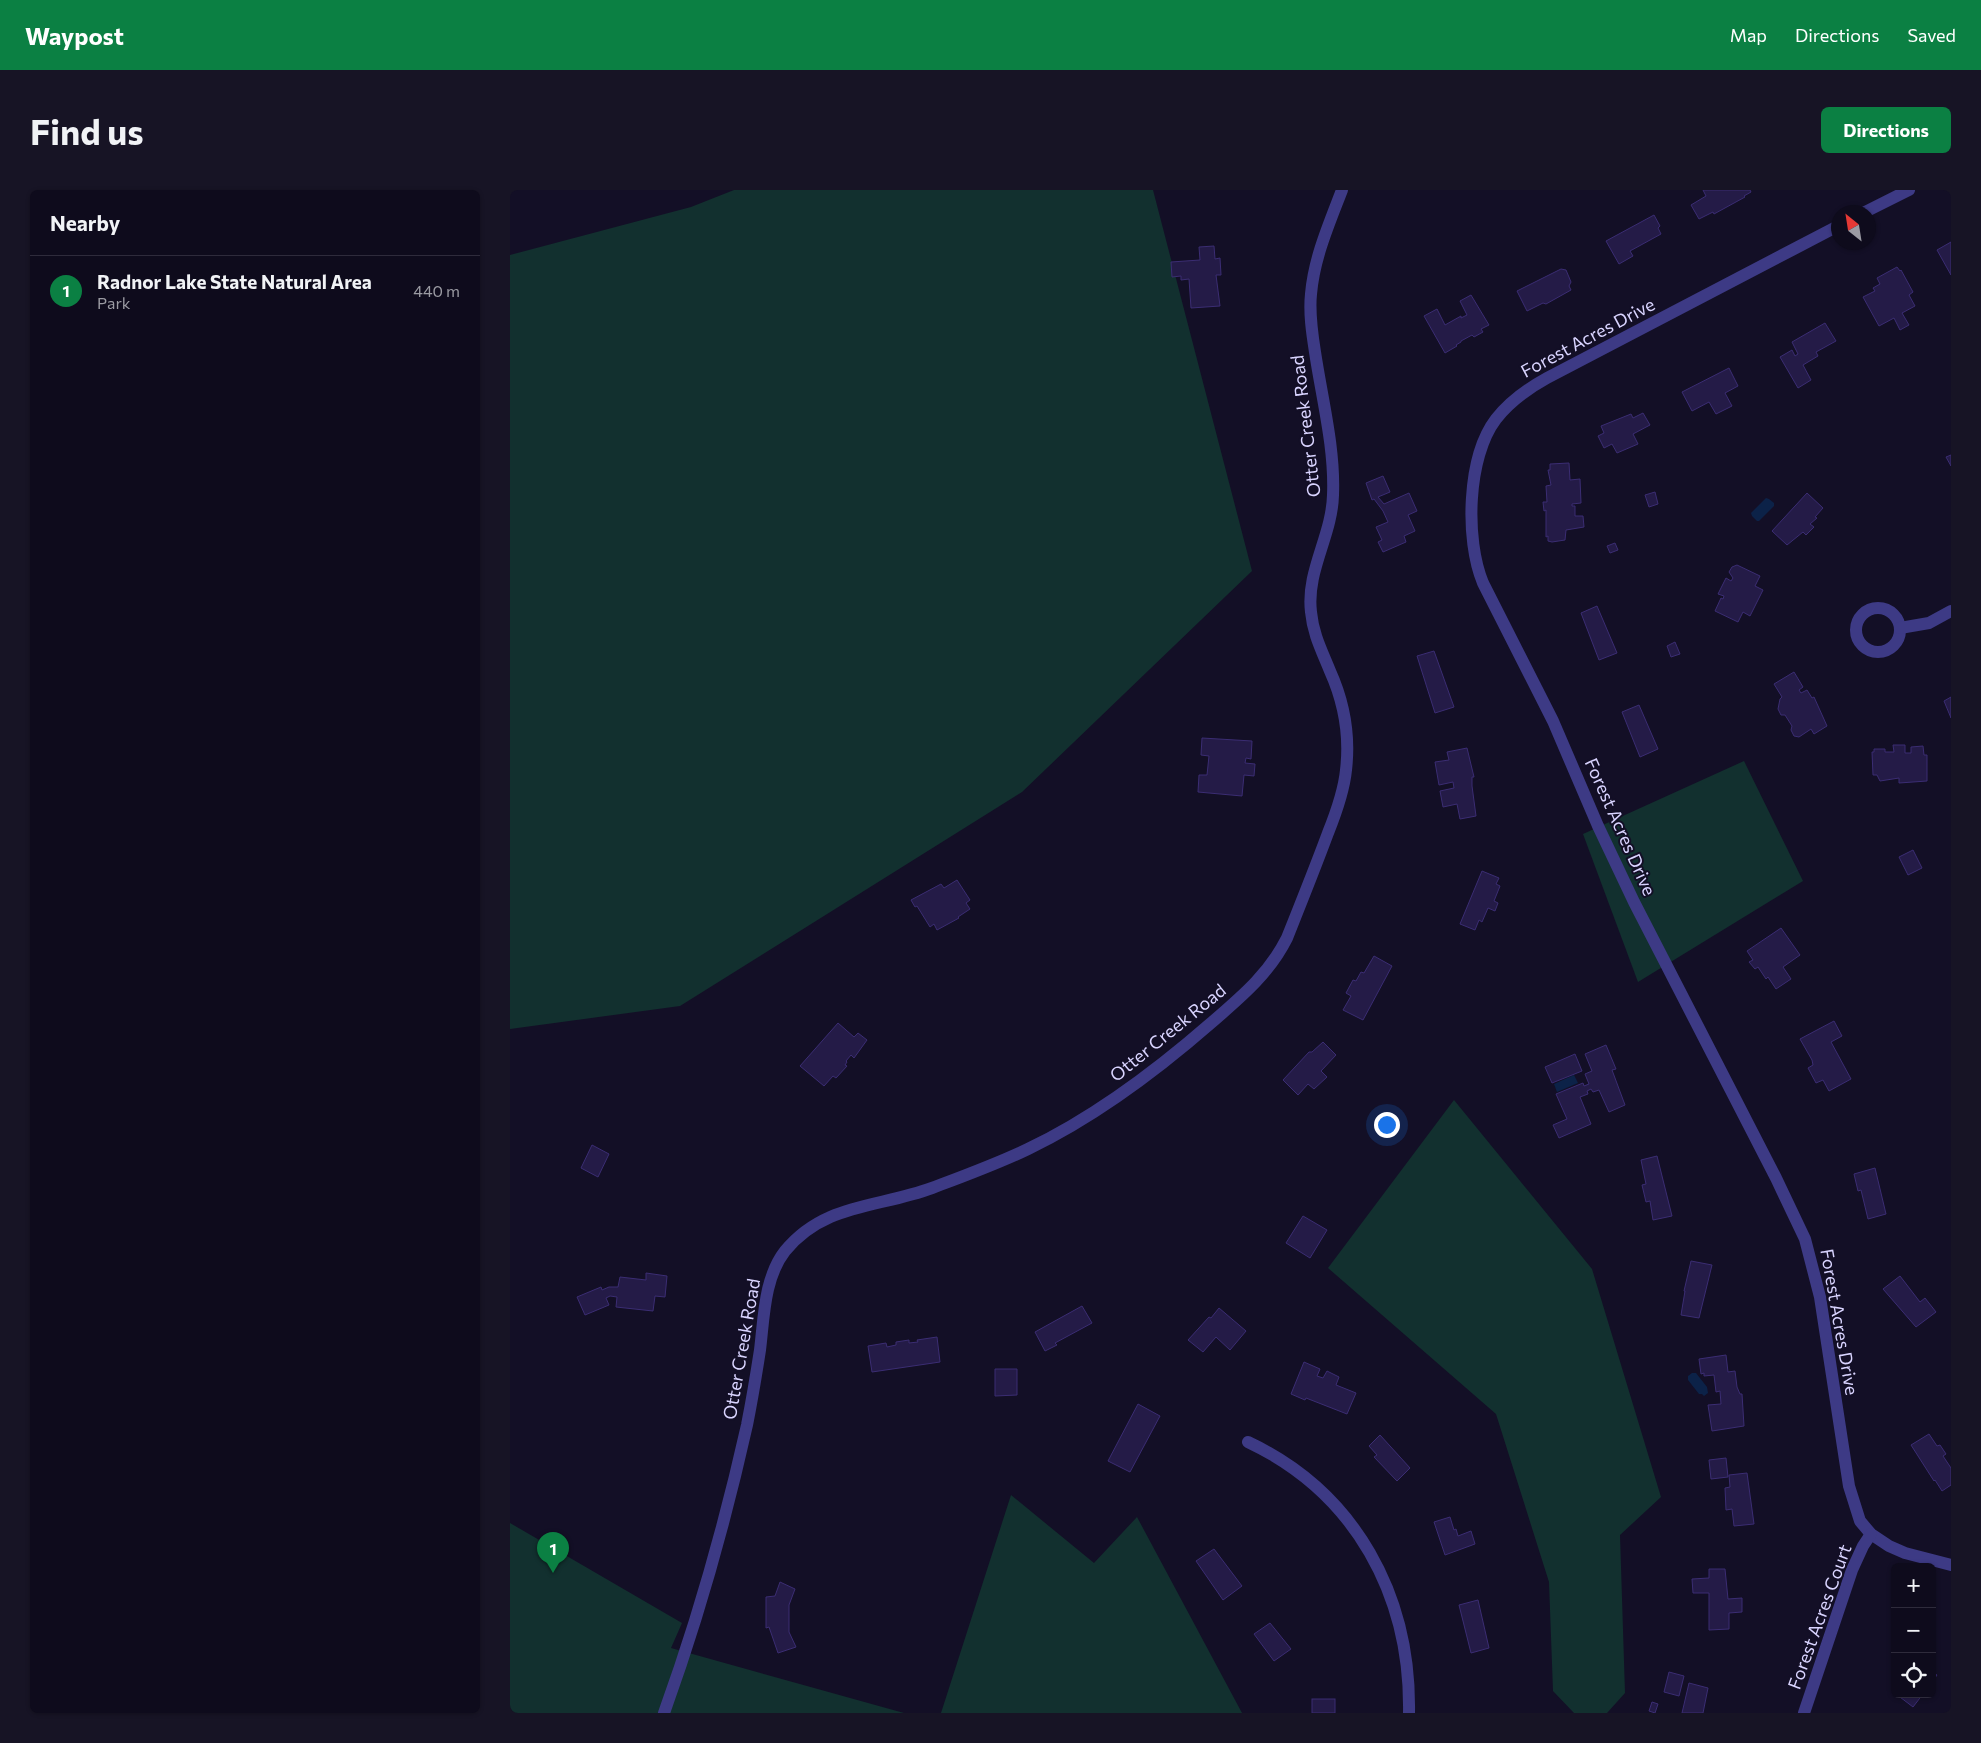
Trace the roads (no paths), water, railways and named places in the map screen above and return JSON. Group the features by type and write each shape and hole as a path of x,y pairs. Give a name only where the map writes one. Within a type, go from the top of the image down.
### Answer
{"street":[{"name":"Otter Creek Road","path":"664,1713 692,1634 735,1477 754,1394 770,1281 783,1253 804,1232 821,1220 835,1214 897,1199 941,1185 1028,1149 1071,1126 1114,1099 1172,1056 1250,989 1279,954 1287,938 1336,814 1346,771 1347,734 1344,712 1334,680 1316,640 1310,596 1311,584 1330,524 1334,485 1313,338 1310,295 1319,253 1342,190"},
{"path":"1876,206 1909,190"},
{"name":"Forest Acres Drive","path":"1831,230 1563,369 1518,396 1496,420 1484,441 1476,471 1471,518 1473,551 1483,583 1549,712 1598,826 1630,894 1776,1178 1805,1239 1820,1297 1849,1486 1860,1521 1871,1534 1905,1553 1951,1565"},
{"path":"1900,628 1929,623 1951,611"},
{"path":"1248,1442 1286,1463 1311,1482 1343,1514 1367,1548 1381,1574 1400,1624 1408,1665 1409,1713"},
{"name":"Forest Acres Court","path":"1804,1713 1852,1570 1871,1534"}],"water":[{"path":"1766,498 1774,503 1774,506 1757,521 1751,513"},
{"path":"1574,1075 1578,1083 1557,1092 1554,1084"},
{"path":"1696,1373 1707,1387 1708,1393 1704,1396 1699,1394 1688,1380 1688,1376"}],"place":[{"name":"Radnor Lake State Natural Area","path":"553,1573"}]}
